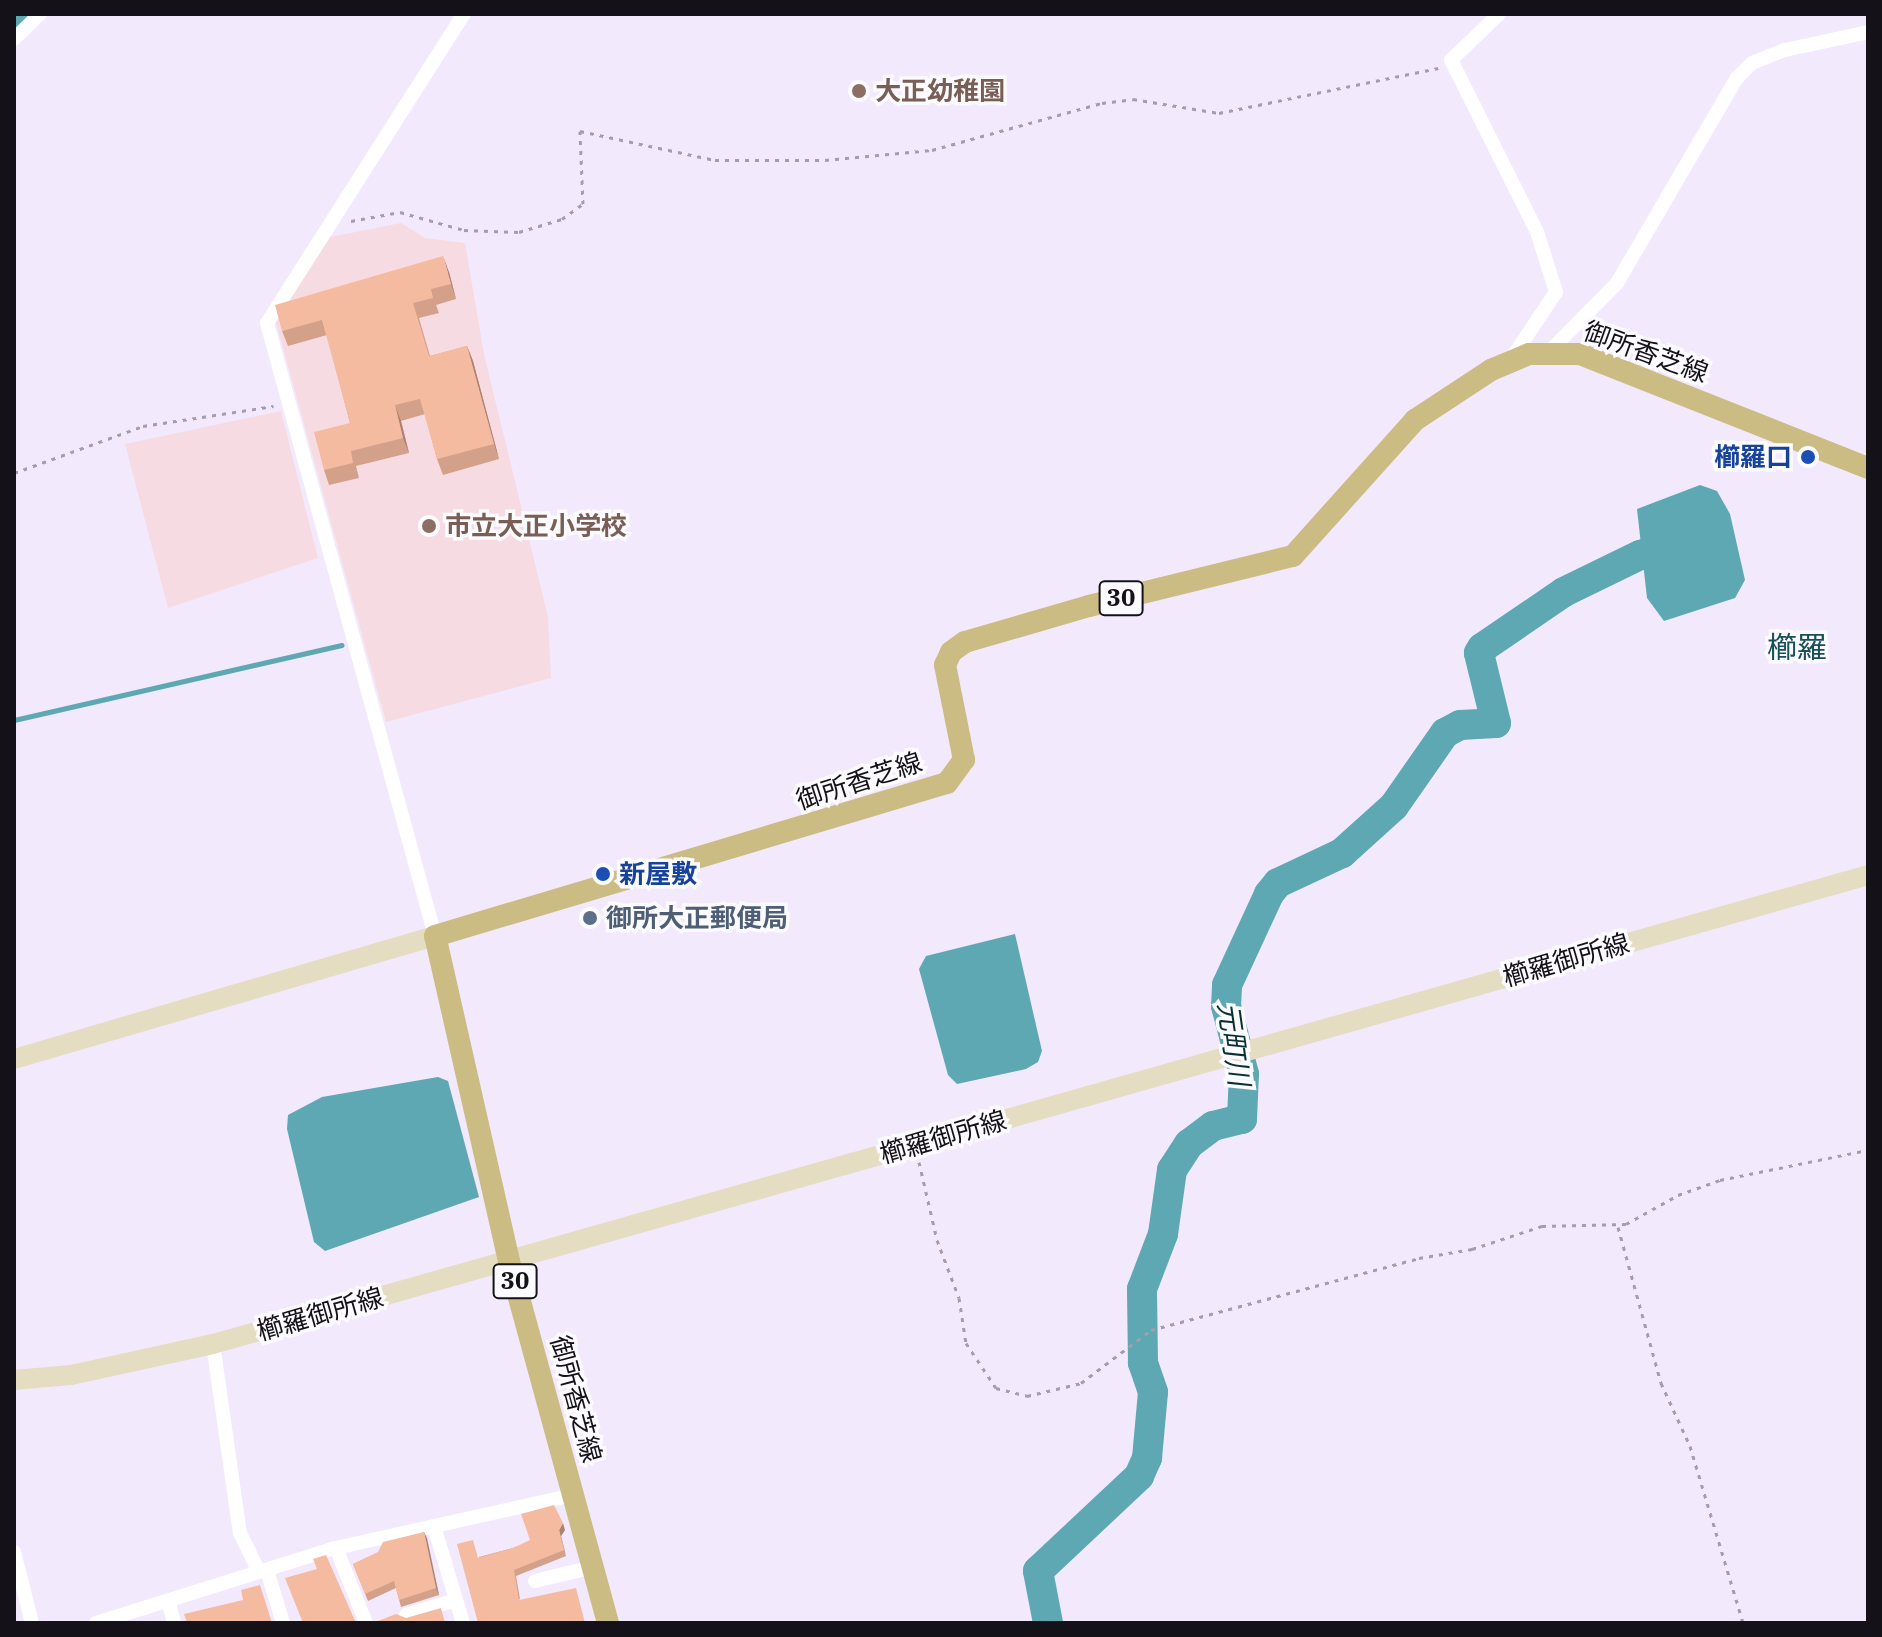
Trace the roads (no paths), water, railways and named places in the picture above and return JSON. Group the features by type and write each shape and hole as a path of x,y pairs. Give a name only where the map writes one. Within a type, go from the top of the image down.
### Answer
{"main road":[{"name":"御所香芝線","path":"608,1623 509,1261 435,936 947,783 964,760 945,665 951,652 965,642 1089,606 1293,556 1415,420 1509,361 1550,351 1607,363 1868,468"},
{"name":"櫛羅御所線","path":"14,1380 71,1375 213,1344 1868,875"},
{"path":"14,1059 435,936"}],"street":[{"path":"14,39 40,14"},
{"path":"435,936 267,323 464,14"},
{"path":"1499,14 1451,60 1537,232 1556,292 1509,361"},
{"path":"1550,351 1617,283 1737,78 1752,63 1785,50 1868,32"},
{"path":"213,1344 240,1533 263,1571 283,1623"},
{"path":"96,1623 169,1604 336,1548 573,1495"},
{"path":"434,1526 463,1623"},
{"path":"336,1548 366,1623"},
{"path":"14,1552 32,1623"},
{"path":"535,1581 593,1567"},
{"path":"406,1615 456,1600"},
{"path":"169,1604 174,1623"}],"water":[{"path":"1700,485 1717,491 1730,514 1745,580 1735,598 1664,621 1647,598 1637,509"},
{"path":"1015,934 1042,1051 1038,1062 1026,1069 957,1084 948,1075 919,969 926,956"},
{"path":"438,1077 448,1081 479,1197 325,1251 314,1242 287,1129 288,1115 322,1097"}],"waterway":[{"path":"14,22 22,14"},
{"name":"元町川","path":"1048,1623 1038,1571 1139,1476 1147,1458 1153,1392 1143,1363 1142,1289 1163,1234 1172,1170 1189,1144 1213,1126 1242,1119 1244,1074 1226,1006 1227,985 1269,894 1278,883 1342,853 1394,806 1445,733 1460,725 1496,723 1479,653 1482,648 1564,592 1640,555 1682,542"},
{"path":"14,720 342,645"}],"place":[{"name":"大正幼稚園","path":"859,91"},
{"name":"櫛羅口","path":"1808,457"},
{"name":"市立大正小学校","path":"429,526"},
{"name":"新屋敷","path":"603,874"},
{"name":"御所大正郵便局","path":"590,918"}],"district":[{"name":"櫛羅","path":"1797,647"}]}
